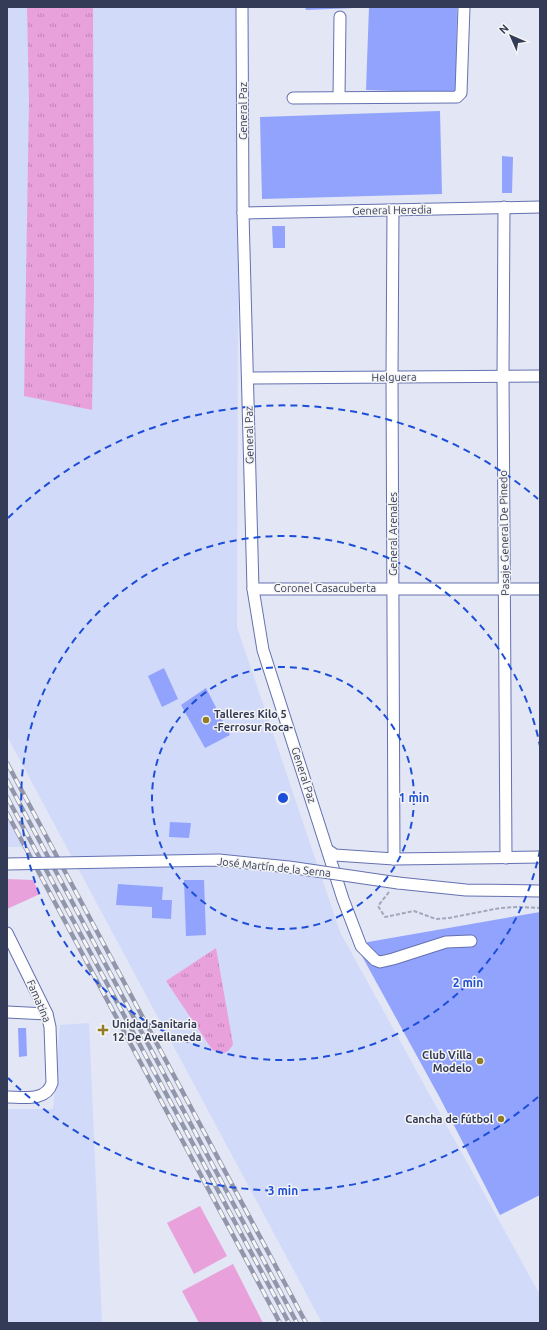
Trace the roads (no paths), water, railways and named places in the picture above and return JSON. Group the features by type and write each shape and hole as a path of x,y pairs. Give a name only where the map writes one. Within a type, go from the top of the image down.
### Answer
{"street":[{"name":"General Paz","path":"242,7 243,213 253,589 263,650 355,934 361,946 375,960 380,962 393,960 446,942 471,941"},
{"path":"293,98 457,97 461,93 464,7"},
{"path":"339,98 340,17"},
{"name":"General Heredia","path":"243,213 540,207"},
{"name":"Pasaje General De Pinedo","path":"504,208 503,376 506,858"},
{"name":"General Arenales","path":"393,210 392,377 394,859"},
{"name":"Helguera","path":"248,378 540,376"},
{"name":"Coronel Casacuberta","path":"253,589 540,589"},
{"name":"José Martín de la Serna","path":"329,851 335,855 394,859 540,857"},
{"name":"José Martín de la Serna","path":"7,864 219,860 289,867 398,883 466,890 540,891"},
{"name":"Famatina","path":"7,934 47,1014 50,1027 52,1084 50,1091 44,1096 7,1097"},
{"path":"7,1012 47,1014"}],"railway":[{"path":"7,763 306,1323"},
{"path":"7,780 297,1323"},
{"path":"7,797 289,1323"},
{"path":"7,813 280,1323"}],"place":[{"name":"Talleres Kilo 5 -Ferrosur Roca-","path":"206,720"},
{"name":"Unidad Sanitaria 12 De Avellaneda","path":"103,1030"},
{"name":"Club Villa Modelo","path":"480,1061"},
{"name":"Cancha de fútbol","path":"501,1119"}]}
